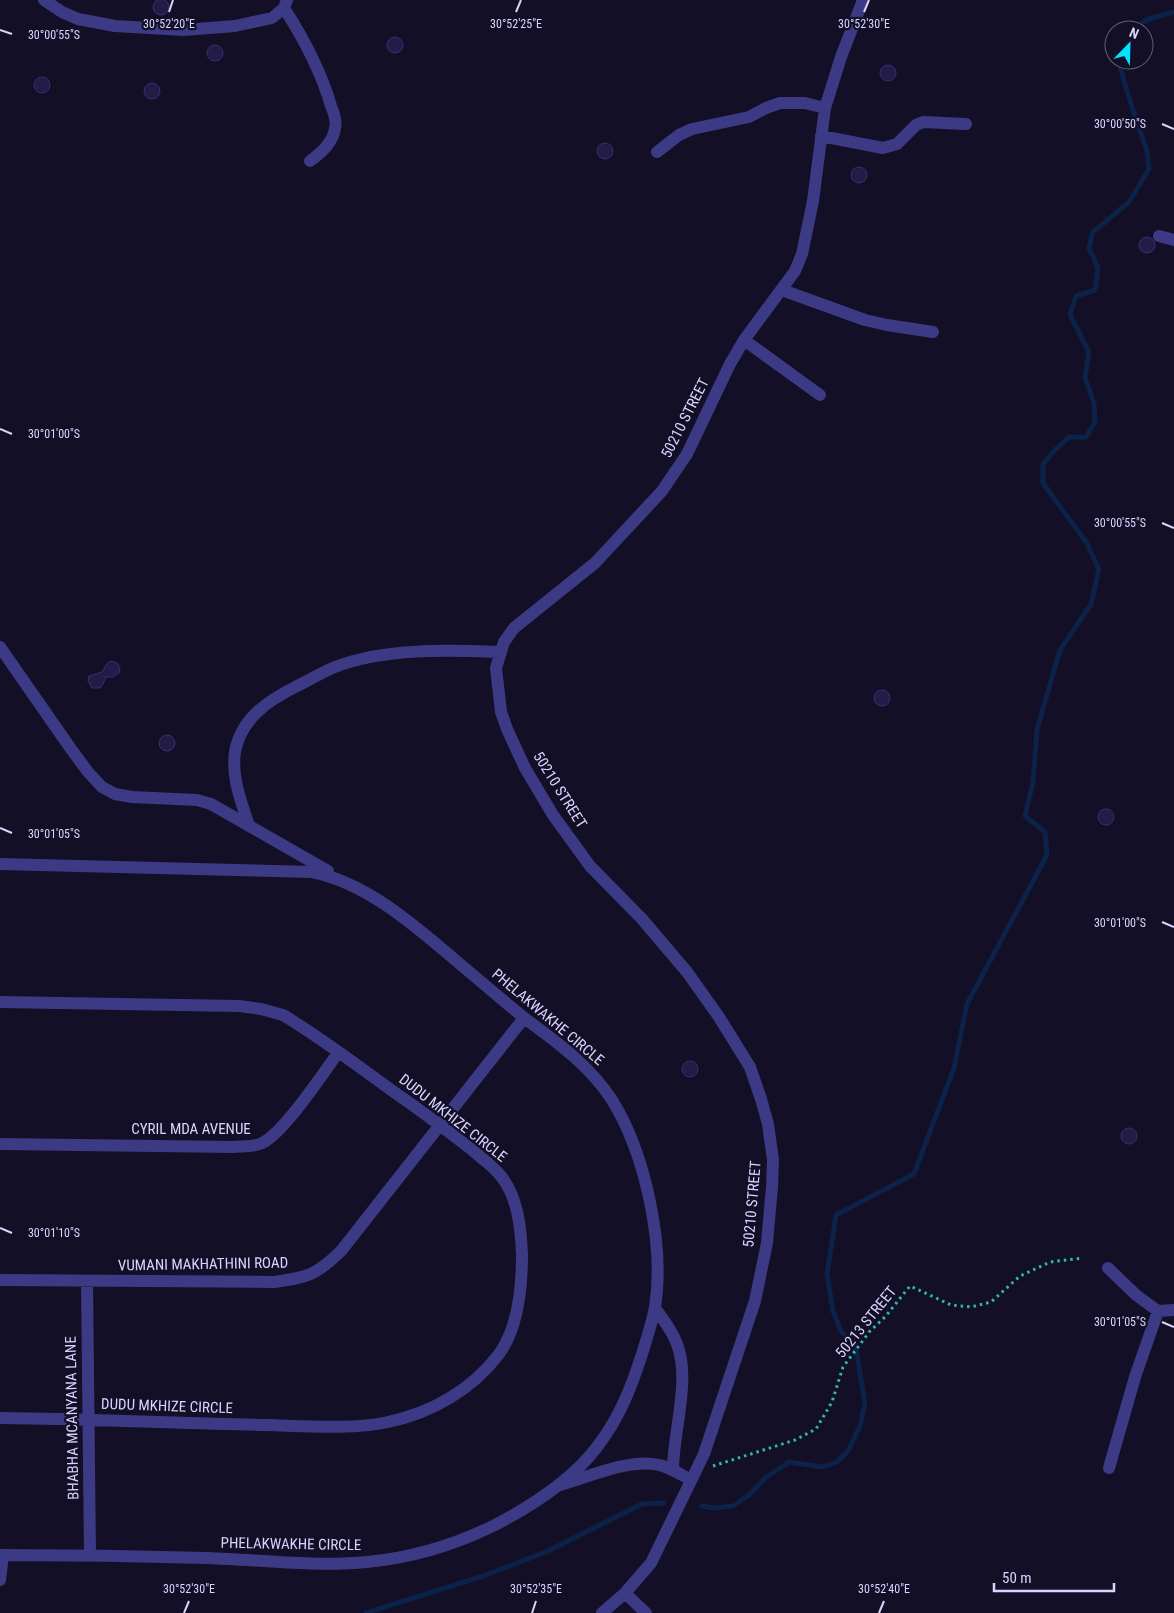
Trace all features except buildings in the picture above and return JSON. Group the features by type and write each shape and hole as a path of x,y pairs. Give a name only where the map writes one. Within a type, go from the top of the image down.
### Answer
{"street":[{"path":"44,0 62,12 78,19 115,26 184,30 235,26 272,18 286,4 325,83 336,119 336,128 332,139 323,151 310,161"},
{"name":"50210 STREET","path":"602,1613 625,1593 651,1563 704,1454 754,1301 767,1243 773,1160 768,1124 750,1067 714,1010 687,972 642,920 590,866 553,815 525,768 507,729 501,712 496,668 504,642 514,628 594,563 662,491 687,454 730,364 744,340 795,271 802,254 813,201 825,108 841,57 863,0"},
{"path":"656,152 679,135 692,129 748,117 780,103 805,103 825,108"},
{"path":"821,136 883,148 897,144 916,125 923,122 966,124"},
{"path":"1159,236 1174,240"},
{"path":"782,290 865,320 933,332"},
{"path":"744,340 820,395"},
{"path":"0,647 82,764 102,786 115,794 132,797 197,800 211,804 344,880"},
{"path":"249,826 236,784 234,767 236,752 248,722 260,708 280,694 336,667 370,658 433,651 500,652"},
{"name":"PHELAKWAKHE CIRCLE","path":"0,864 294,870 326,874 344,880 366,892 405,920 524,1018 557,1042 597,1080 623,1120 646,1183 653,1217 656,1265 654,1308 636,1373 623,1408 596,1449 555,1487 495,1525 465,1539 392,1559 348,1563 90,1555 1,1555"},
{"name":"DUDU MKHIZE CIRCLE","path":"0,1002 238,1006 261,1009 283,1015 440,1124 492,1166 502,1177 508,1188 516,1209 522,1237 522,1274 517,1310 508,1337 499,1353 462,1391 444,1402 412,1416 387,1423 362,1426 0,1418"},
{"name":"VUMANI MAKHATHINI ROAD","path":"0,1280 274,1282 299,1279 314,1274 326,1266 341,1251 524,1018"},
{"name":"CYRIL MDA AVENUE","path":"0,1144 233,1147 259,1144 271,1138 283,1126 338,1053"},
{"path":"1108,1268 1136,1295 1158,1311 1174,1310"},
{"name":"BHABHA MCANYANA LANE","path":"87,1281 90,1555"},
{"path":"654,1308 669,1327 678,1346 681,1369 682,1386 673,1452 673,1470"},
{"path":"1109,1468 1135,1378 1158,1311"},
{"path":"555,1487 638,1464 657,1464 693,1476"},
{"path":"0,1580 1,1555"},
{"path":"625,1593 646,1613"}],"path":[{"name":"50213 STREET","path":"693,1476 795,1440 816,1429 832,1402 843,1367 870,1330 885,1317 910,1286 951,1305 971,1307 991,1302 1020,1276 1050,1262 1083,1258"}],"waterway":[{"path":"1147,20 1174,12"},
{"path":"702,1506 714,1508 733,1506 749,1495 765,1478 789,1462 822,1467 837,1462 848,1451 860,1426 865,1404 856,1349 841,1331 833,1311 827,1274 836,1215 914,1174 954,1068 967,1004 1047,855 1045,832 1025,816 1033,782 1037,729 1060,650 1091,604 1099,569 1086,542 1043,483 1043,464 1069,437 1086,437 1095,422 1094,403 1085,378 1089,352 1070,315 1076,296 1095,290 1098,268 1089,248 1092,233 1129,202 1149,169 1147,151 1121,70"},
{"path":"366,1613 483,1576 546,1552 642,1504 664,1503"}]}
